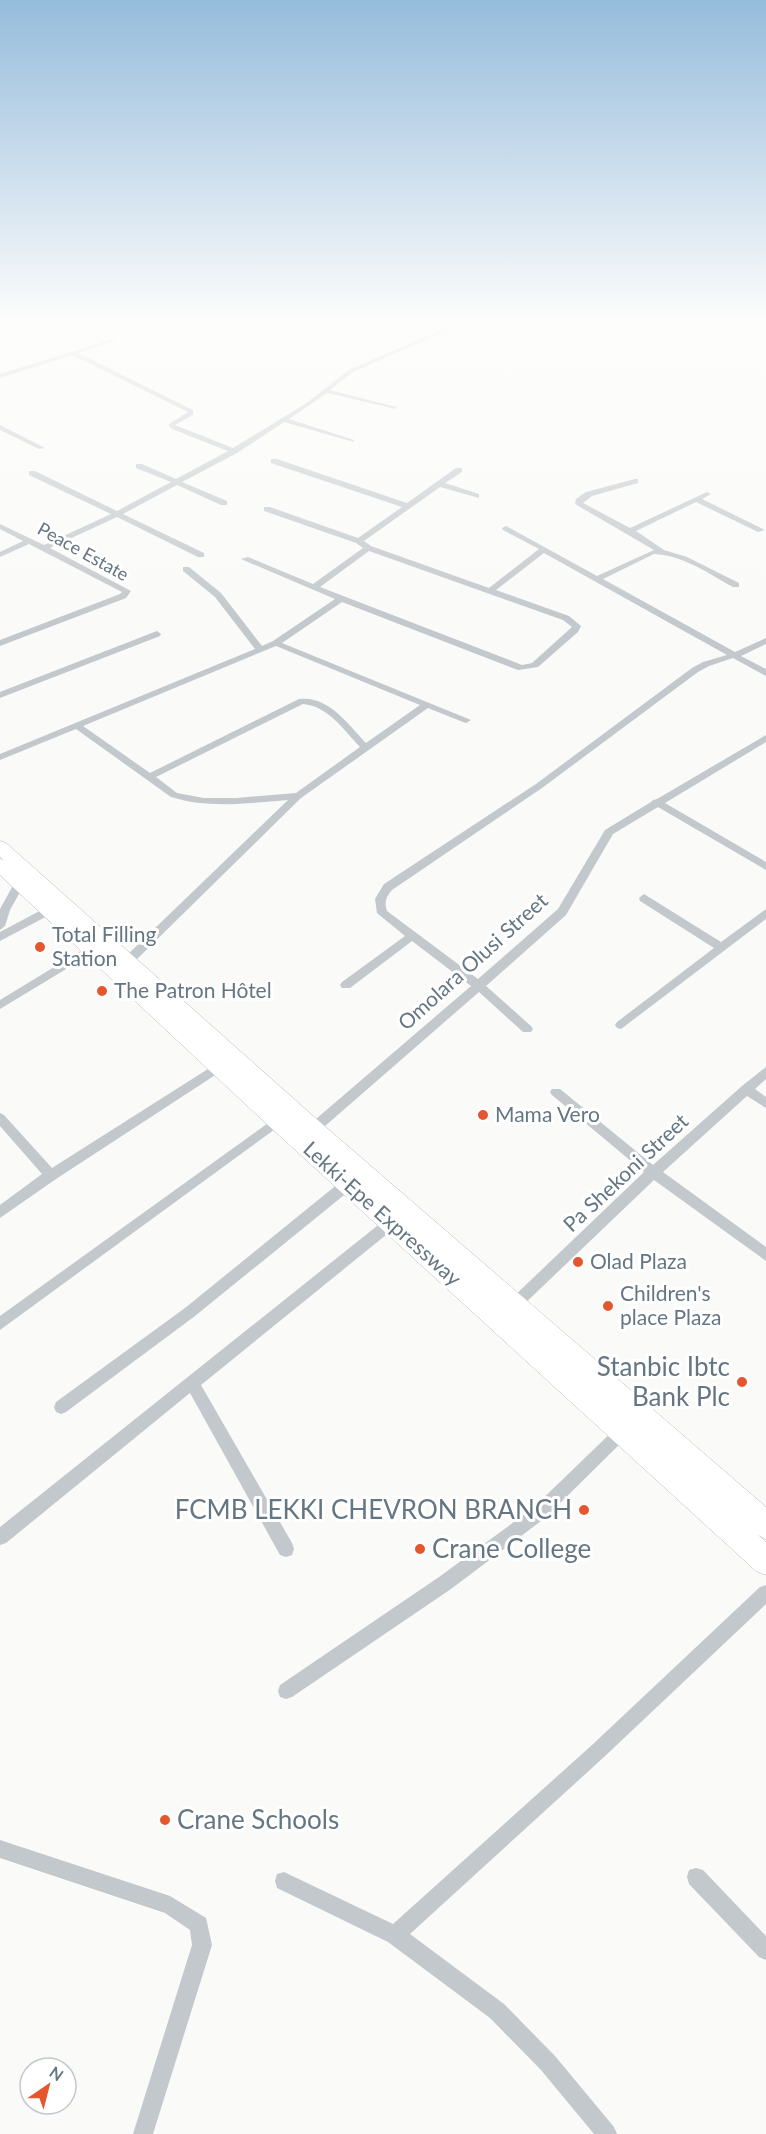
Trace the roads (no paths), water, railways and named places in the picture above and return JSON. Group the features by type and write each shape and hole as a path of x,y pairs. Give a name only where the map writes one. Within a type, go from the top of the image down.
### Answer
{"highway":[{"name":"Lekki-Epe Expressway","path":"0,847 313,1130 766,1525"},
{"name":"Lekki-Epe Expressway","path":"0,865 278,1121 766,1560"}],"street":[{"path":"181,420 171,425 234,451"},
{"path":"44,548 116,515 177,483 284,420 352,441"},
{"path":"0,427 41,448"},
{"path":"274,461 407,506"},
{"path":"140,466 224,503"},
{"path":"359,541 459,470"},
{"path":"32,473 201,555"},
{"path":"635,481 589,494 579,501 586,510 630,531 661,551 676,555 736,585"},
{"path":"439,484 476,496"},
{"path":"630,531 706,494"},
{"path":"696,499 761,530"},
{"path":"245,560 521,668 535,665 577,626 574,621 267,509"},
{"name":"Peace Estate","path":"0,526 128,591 123,596 0,644"},
{"path":"506,528 766,673"},
{"path":"0,555 29,541"},
{"path":"314,587 369,548"},
{"path":"490,591 544,549"},
{"path":"597,579 653,552 661,551"},
{"path":"186,569 218,595 260,648"},
{"path":"0,757 276,643 341,599"},
{"path":"0,695 158,634"},
{"path":"527,1029 478,985 382,913 379,903 380,896 388,887 548,780 611,734 648,702 695,670 706,664 734,656 766,640"},
{"path":"276,643 466,720"},
{"path":"149,777 302,700 312,700 326,708 365,747"},
{"path":"128,961 298,796 427,704"},
{"path":"76,725 174,795 186,800 210,802 298,796"},
{"name":"Omolara Olusi Street","path":"313,1130 562,912 609,832 766,738"},
{"path":"656,802 766,867"},
{"path":"0,926 5,910 20,883"},
{"path":"644,898 721,947"},
{"path":"0,937 50,910"},
{"path":"621,1025 766,913"},
{"path":"346,985 412,936"},
{"path":"0,1005 92,948"},
{"path":"0,1212 51,1175 219,1067"},
{"name":"Pa Shekoni Street","path":"514,1305 653,1172 766,1072"},
{"path":"746,1089 766,1102"},
{"path":"556,1092 653,1172 766,1255"},
{"path":"0,1118 51,1175"},
{"path":"0,1324 278,1121"},
{"path":"61,1407 190,1312 349,1183"},
{"path":"0,1537 392,1222"},
{"path":"192,1383 286,1549"},
{"path":"286,1690 445,1583 539,1513 623,1431"},
{"path":"395,1935 598,1751 766,1593"},
{"path":"0,1849 170,1905 199,1925 202,1945 143,2134"},
{"path":"696,1877 766,1950"},
{"path":"285,1881 395,1935 497,2011 548,2063 607,2134"}],"place":[{"name":"Total Filling Station","path":"40,947"},
{"name":"The Patron Hôtel","path":"102,991"},
{"name":"Mama Vero","path":"483,1115"},
{"name":"Olad Plaza","path":"578,1262"},
{"name":"Children's place Plaza","path":"608,1306"},
{"name":"Stanbic Ibtc Bank Plc","path":"742,1382"},
{"name":"FCMB LEKKI CHEVRON BRANCH","path":"584,1510"},
{"name":"Crane College","path":"420,1549"},
{"name":"Crane Schools","path":"165,1820"}]}
